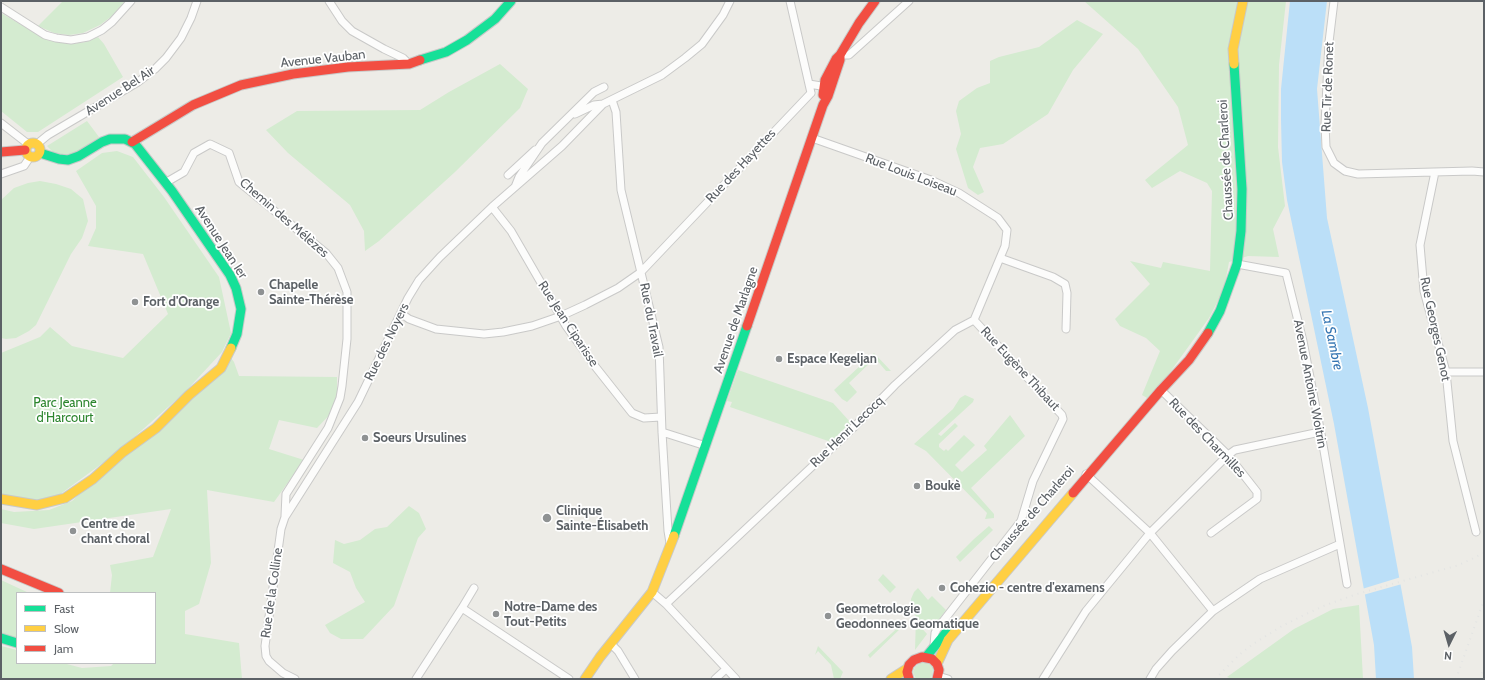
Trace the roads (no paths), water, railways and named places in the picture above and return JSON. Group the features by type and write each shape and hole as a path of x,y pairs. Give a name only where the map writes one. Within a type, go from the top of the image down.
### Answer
{"main road":[{"name":"Avenue Vauban","path":"132,142 193,105 241,85 294,74 348,67 409,64 446,52 467,40 495,19 511,1"},
{"name":"Avenue de Marlagne","path":"585,679 652,592 706,446 812,138 824,96 825,80 836,59 875,1"},
{"name":"Chaussée de Charleroi","path":"936,664 943,649 954,632 1160,390 1189,360 1209,332 1224,302 1237,264 1242,231 1243,202 1233,49 1243,1"},
{"path":"1,152 32,150 59,159 68,160 79,156 95,145 107,140 121,138 132,142"},
{"name":"Avenue Jean Ier","path":"1,499 37,505 65,498 73,493 123,452 156,428 189,394 221,368 228,356 237,334 240,309 236,288 219,259 165,183 140,149 132,142"},
{"name":"Chaussée de Charleroi","path":"926,657 934,645 1087,475"},
{"path":"1,568 56,592"},
{"path":"1,638 16,643"},
{"path":"891,679 908,668 914,660 922,657 932,659 936,664 939,670 938,677"},
{"path":"908,668 907,672 909,679"}],"street":[{"path":"1,7 45,34 56,38 71,40 91,36 102,30 112,22 131,1"},
{"name":"Avenue Bel Air","path":"14,170 25,165 32,150 48,136 138,82 155,69 169,55 181,38 191,18 197,1"},
{"path":"329,1 342,21 352,30 384,49 403,58 409,64"},
{"name":"Rue des Noyers","path":"571,115 594,104 602,104 612,100 662,75 686,58 702,44 723,15 730,1"},
{"path":"790,1 811,93 824,96"},
{"path":"840,55 849,55 909,1"},
{"name":"Rue Tir de Ronet","path":"1334,1 1329,42 1325,124 1326,147 1334,164 1345,171 1358,174 1484,172"},
{"path":"809,84 824,96"},
{"name":"Rue des Noyers","path":"508,174 594,92 604,87"},
{"name":"Rue des Hayettes","path":"402,314 409,319 436,329 484,334 502,332 532,326 561,316 618,288 641,272 811,93"},
{"name":"Rue du Travail","path":"612,100 616,112 621,190 659,347 661,417 670,543"},
{"name":"Rue des Noyers","path":"285,517 358,402 402,314 408,298 420,280 440,257 492,207 562,146 602,104"},
{"path":"1,123 32,150"},
{"name":"Rue Louis Loiseau","path":"812,138 931,180 959,193 984,208 1001,221 1007,230 1005,246 1000,258"},
{"name":"Rue des Noyers","path":"515,187 519,177 542,143"},
{"name":"Chemin des Mélèzes","path":"165,183 184,172 194,153 210,144 229,153 239,182 326,253 338,268 347,292 347,339 340,398 328,428 286,494 285,517"},
{"path":"1,168 14,170"},
{"path":"1,174 14,170"},
{"name":"Rue Georges Genot","path":"1435,172 1420,244 1424,291 1446,372 1453,441 1476,532"},
{"name":"Rue Jean Ciparisse","path":"492,207 511,231 561,316 594,365 632,413 644,418 661,417"},
{"path":"974,320 1000,258 1053,277 1065,284 1067,293 1066,329"},
{"name":"Avenue Antoine Woitrin","path":"1237,264 1286,273 1303,341 1347,584"},
{"name":"Rue Henri Lecocq","path":"666,604 955,330 974,320"},
{"name":"Rue Eugène Thibaut","path":"934,645 935,633 937,629 1021,522 1033,481 1063,419 1062,415 974,320"},
{"path":"1446,372 1484,372"},
{"name":"Rue des Charmilles","path":"1160,390 1228,455 1257,492 1257,499 1210,533"},
{"path":"662,432 706,446"},
{"path":"1043,679 1086,612 1150,533 1228,455 1235,450 1320,432"},
{"path":"1087,475 1150,533 1213,611"},
{"name":"Rue de la Colline","path":"285,517 281,529 264,646 266,656 269,661 283,673 295,679"},
{"path":"1150,679 1156,669 1172,651 1213,611 1260,579 1340,544"},
{"path":"416,679 474,588"},
{"path":"652,592 666,604 736,679"},
{"path":"462,608 569,679"},
{"path":"611,644 618,651 635,679"},
{"path":"715,679 726,668"},
{"path":"938,677 948,679"}],"water":[{"name":"La Sambre","path":"1290,1 1327,1 1317,89 1327,218 1368,408 1412,647 1414,679 1376,679 1374,645 1334,424 1287,200 1282,162 1281,89"}],"railway":[{"path":"1215,679 1239,655 1253,644 1282,626 1306,614 1357,594 1459,565 1484,553"},
{"path":"1456,679 1484,600"},
{"path":"1480,679 1484,667"}],"place":[{"name":"Chapelle Sainte-Thérèse","path":"261,292"},
{"name":"Fort d'Orange","path":"135,302"},
{"name":"Espace Kegeljan","path":"779,359"},
{"name":"Soeurs Ursulines","path":"365,438"},
{"name":"Boukè","path":"917,486"},
{"name":"Clinique Sainte-Élisabeth","path":"547,518"},
{"name":"Centre de chant choral","path":"73,531"},
{"name":"Cohezio - centre d'examens","path":"942,588"},
{"name":"Notre-Dame des Tout-Petits","path":"496,614"},
{"name":"Geometrologie Geodonnees Geomatique","path":"828,616"}],"park label":[{"name":"Parc Jeanne d'Harcourt","path":"65,410"}]}
